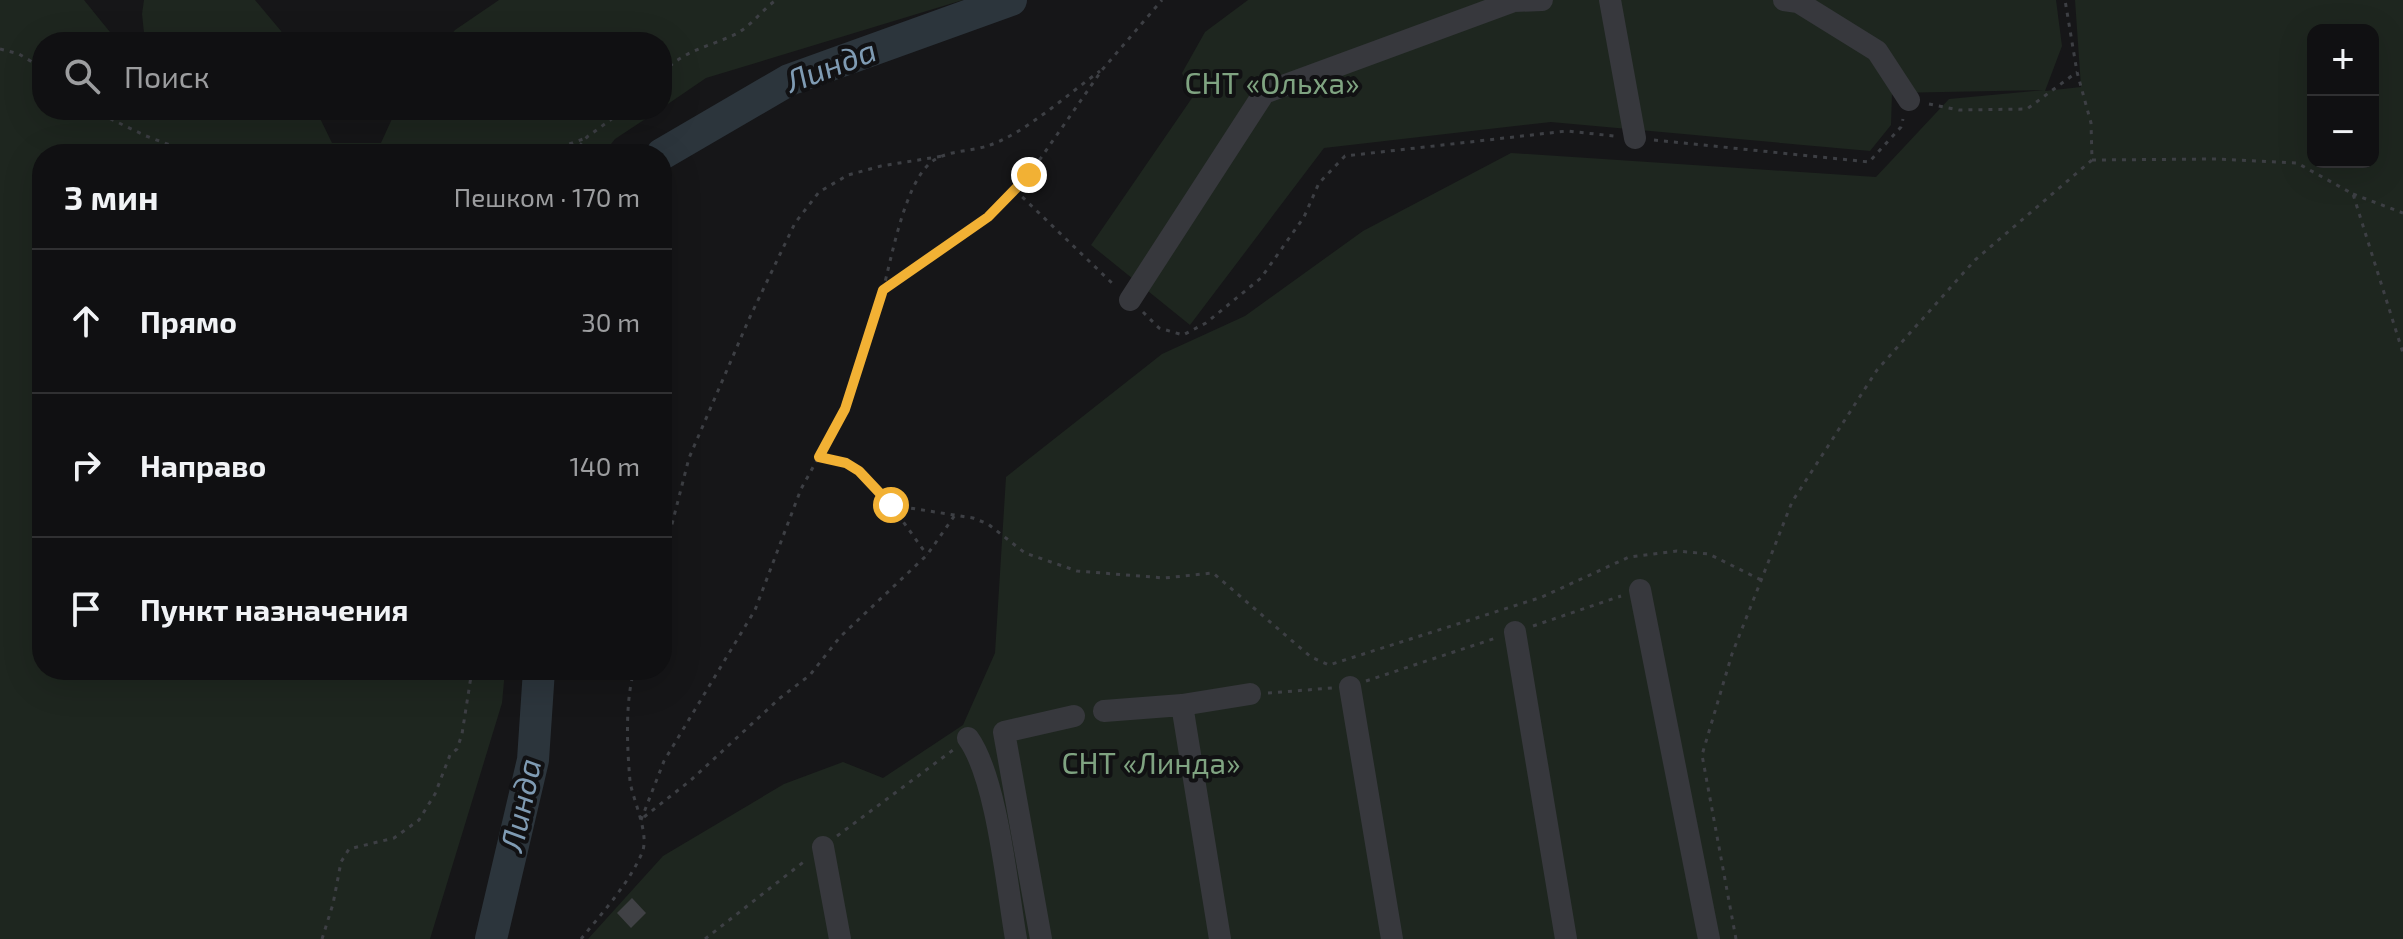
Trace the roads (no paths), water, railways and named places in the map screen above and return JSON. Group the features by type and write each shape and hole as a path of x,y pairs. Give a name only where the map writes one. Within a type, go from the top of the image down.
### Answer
{"lane":[{"path":"1130,300 1264,93 1514,1 1542,0"},
{"path":"1610,0 1635,138"},
{"path":"1784,0 1798,2 1877,51 1909,100"},
{"path":"1640,590 1709,939"},
{"path":"1515,632 1566,939"},
{"path":"1350,687 1392,939"},
{"path":"1104,711 1182,705 1250,694"},
{"path":"1182,705 1220,939"},
{"path":"1041,939 1004,732 1074,716"},
{"path":"968,738 979,753 992,801 1016,939"},
{"path":"823,847 840,939"}],"waterway":[{"name":"Линда","path":"672,148 789,80 1011,0"},
{"name":"Линда","path":"491,939 533,760 538,680"}],"park label":[{"name":"СНТ «Ольха»","path":"1272,84"},
{"name":"СНТ «Линда»","path":"1151,764"}]}
